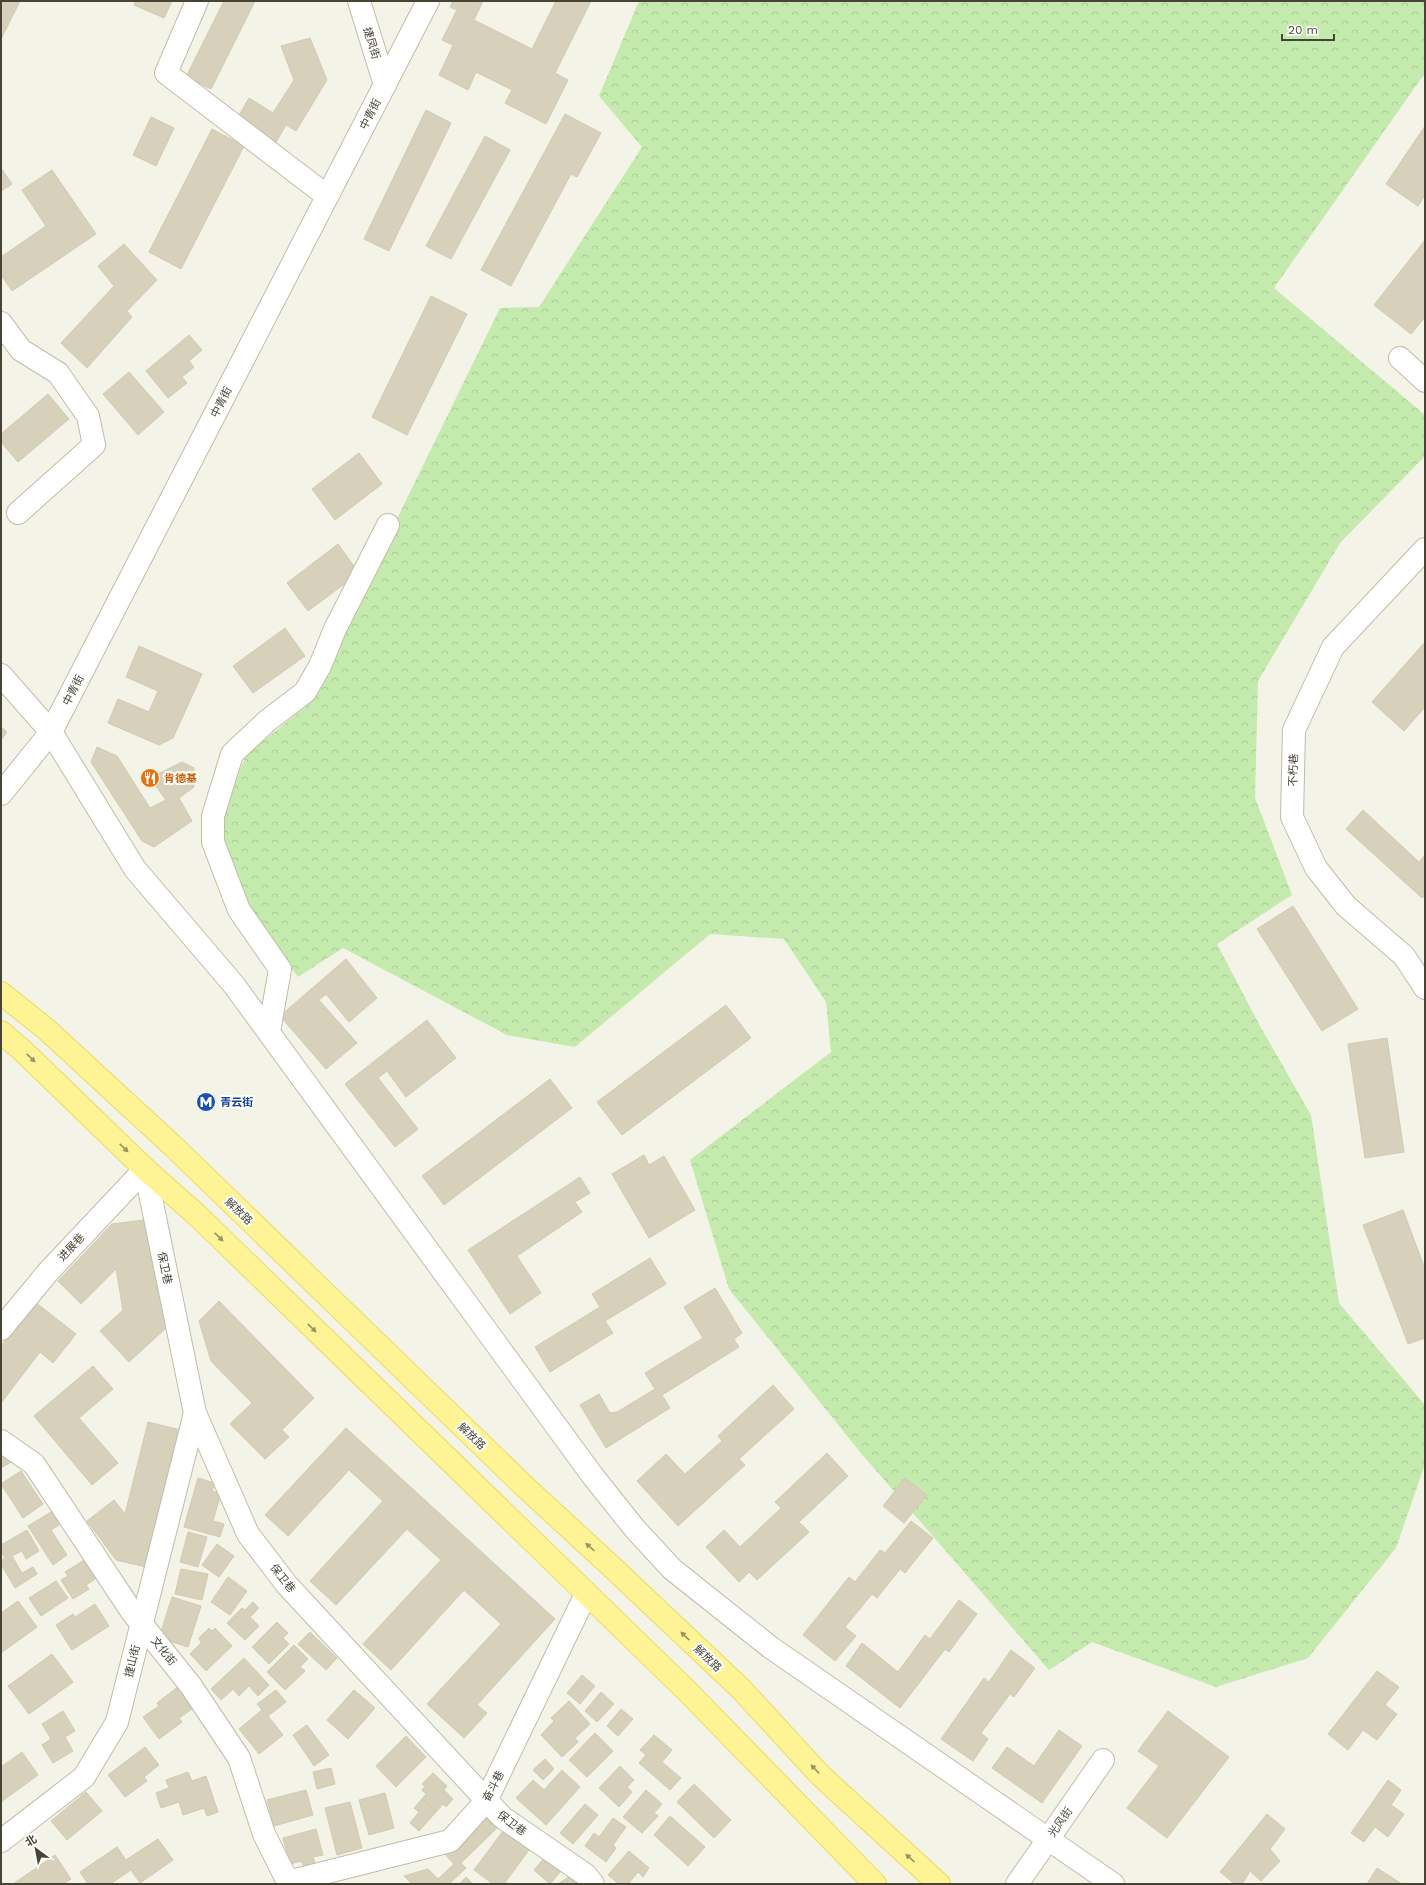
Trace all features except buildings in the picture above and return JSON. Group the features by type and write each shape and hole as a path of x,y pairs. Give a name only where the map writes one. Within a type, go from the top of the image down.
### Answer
{"main road":[{"name":"解放路","path":"1,993 46,1029 179,1153 523,1485 741,1689 821,1776 939,1884"},
{"path":"1,1032 24,1052 145,1169 199,1217 687,1691 875,1884"}],"street":[{"path":"197,1 166,74 327,196"},
{"name":"捷凤街","path":"359,1 385,84"},
{"name":"中青街","path":"1,794 51,732 428,1"},
{"path":"1,323 21,350 58,374 88,416 94,445 18,513"},
{"path":"1400,358 1425,380"},
{"path":"269,1032 280,969 239,910 213,842 213,816 232,754 267,721 305,692 320,666 335,629 388,525"},
{"name":"不朽巷","path":"1425,549 1333,647 1294,730 1292,817 1316,868 1346,906 1404,956 1425,988"},
{"path":"1,675 51,732 135,869 234,985 592,1475 635,1529 672,1569 770,1647 1113,1884"},
{"name":"进展巷","path":"1,1329 48,1272 145,1169"},
{"name":"保卫巷","path":"145,1169 195,1413 248,1534 287,1585 486,1801 502,1817 586,1874 593,1884"},
{"name":"捷山街","path":"1,1841 84,1777 117,1722 195,1413"},
{"name":"文化街","path":"1,1441 34,1464 142,1624 191,1686 239,1758 264,1834 290,1883"},
{"name":"奋斗巷","path":"290,1883 450,1841 486,1801 586,1594"},
{"name":"光风街","path":"1017,1884 1103,1760"}],"green space":[{"path":"639,1 1425,1 1425,73 1274,288 1425,415 1425,456 1340,543 1258,681 1255,798 1292,895 1217,944 1260,1026 1311,1115 1339,1303 1425,1405 1425,1464 1396,1548 1308,1658 1216,1687 1092,1642 1049,1670 860,1452 729,1289 690,1160 831,1052 826,1002 784,939 710,934 575,1047 507,1035 343,948 298,977 254,918 216,829 246,755 305,707 500,308 539,307 642,147 599,96"}],"place":[{"name":"肯德基","path":"150,778"},
{"name":"青云街","path":"206,1102"}]}
